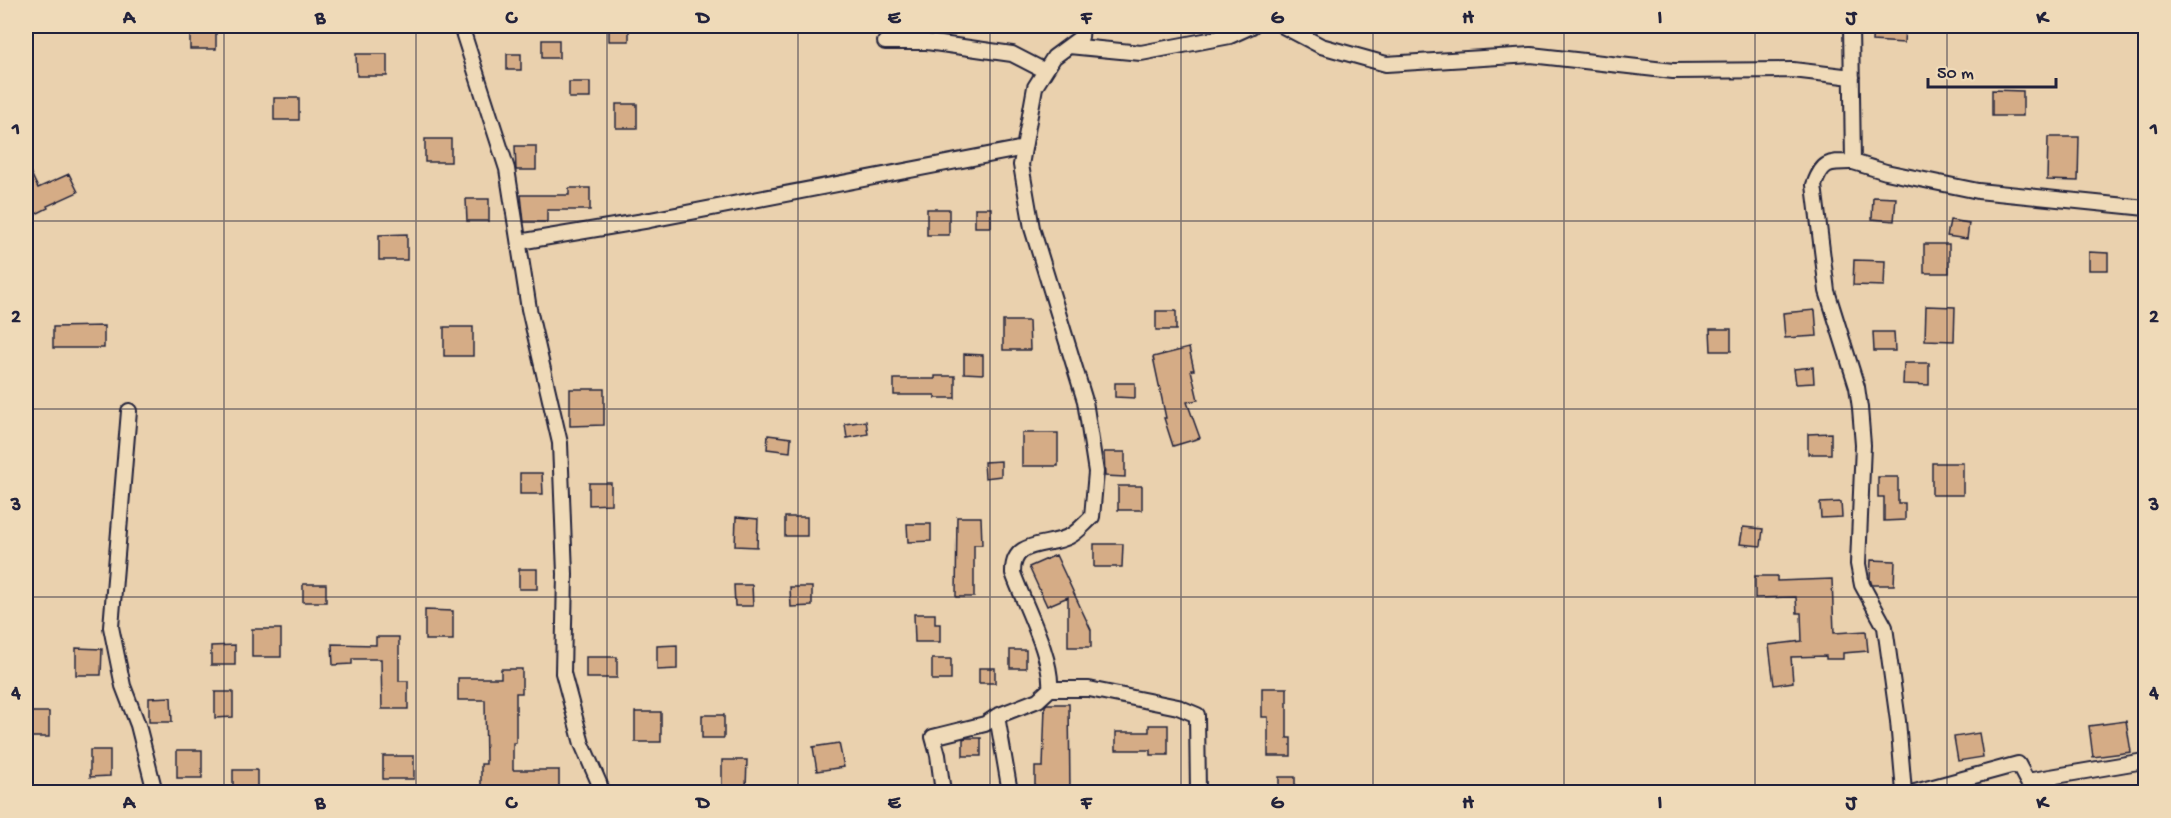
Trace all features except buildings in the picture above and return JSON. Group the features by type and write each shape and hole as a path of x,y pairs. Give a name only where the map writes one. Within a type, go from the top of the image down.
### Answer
{"street":[{"path":"461,26 507,169 529,309 560,443 565,574 563,673 582,744 603,792"},
{"path":"943,792 933,736 985,724 997,716 1038,700 1050,689 1051,679 1039,636 1013,573 1012,562 1021,550 1070,536 1092,517 1096,472 1085,401 1032,228 1021,165 1035,87 1054,57 1081,37 1082,26"},
{"path":"1069,46 1142,53 1230,36 1252,26"},
{"path":"1283,26 1322,46 1386,64 1531,55 1673,71 1792,70 1852,77"},
{"path":"1851,26 1853,162"},
{"path":"885,42 927,42 1012,54 1045,71"},
{"path":"519,242 650,220 1024,148"},
{"path":"1904,792 1898,722 1885,627 1862,585 1858,564 1863,445 1860,408 1857,387 1827,291 1814,185 1820,170 1830,162 1853,162 1886,172 1978,191 2145,208"},
{"path":"129,411 111,627 123,686 138,725 155,792"},
{"path":"1050,689 1089,689 1178,707 1197,715 1198,792"},
{"path":"997,716 1010,792"},
{"path":"1915,792 2018,764 2027,781 2144,761 2145,765"}]}
